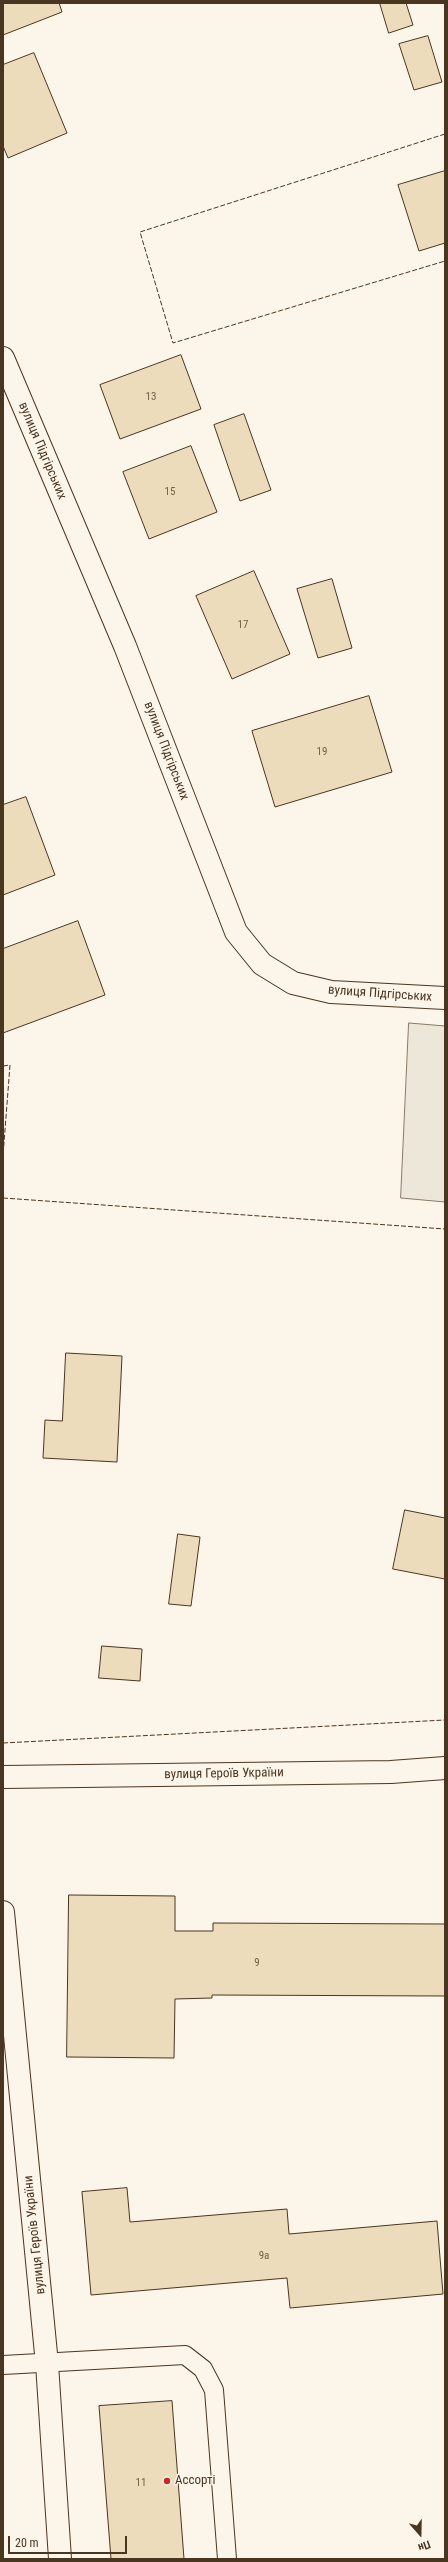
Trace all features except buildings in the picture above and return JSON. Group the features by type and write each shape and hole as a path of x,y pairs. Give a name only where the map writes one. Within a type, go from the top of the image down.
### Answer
{"street":[{"name":"вулиця Підгірських","path":"3,358 125,646 236,932 262,964 293,983 331,992 445,998"},
{"name":"вулиця Героїв України","path":"3,1778 391,1772 445,1768"},
{"name":"вулиця Героїв України","path":"3,1912 47,2364 60,2559"}],"lane":[{"path":"3,2365 47,2364 185,2355 202,2369 214,2390 227,2559"}],"shaded area":[{"path":"409,1023 445,1026 445,1202 401,1198"}],"fence":[{"path":"445,134 140,232 173,343 445,261"},
{"path":"3,1066 10,1065 3,1156"},
{"path":"3,1198 445,1229"},
{"path":"3,1743 445,1720"}],"place":[{"name":"Ассорті","path":"167,2481"}]}
